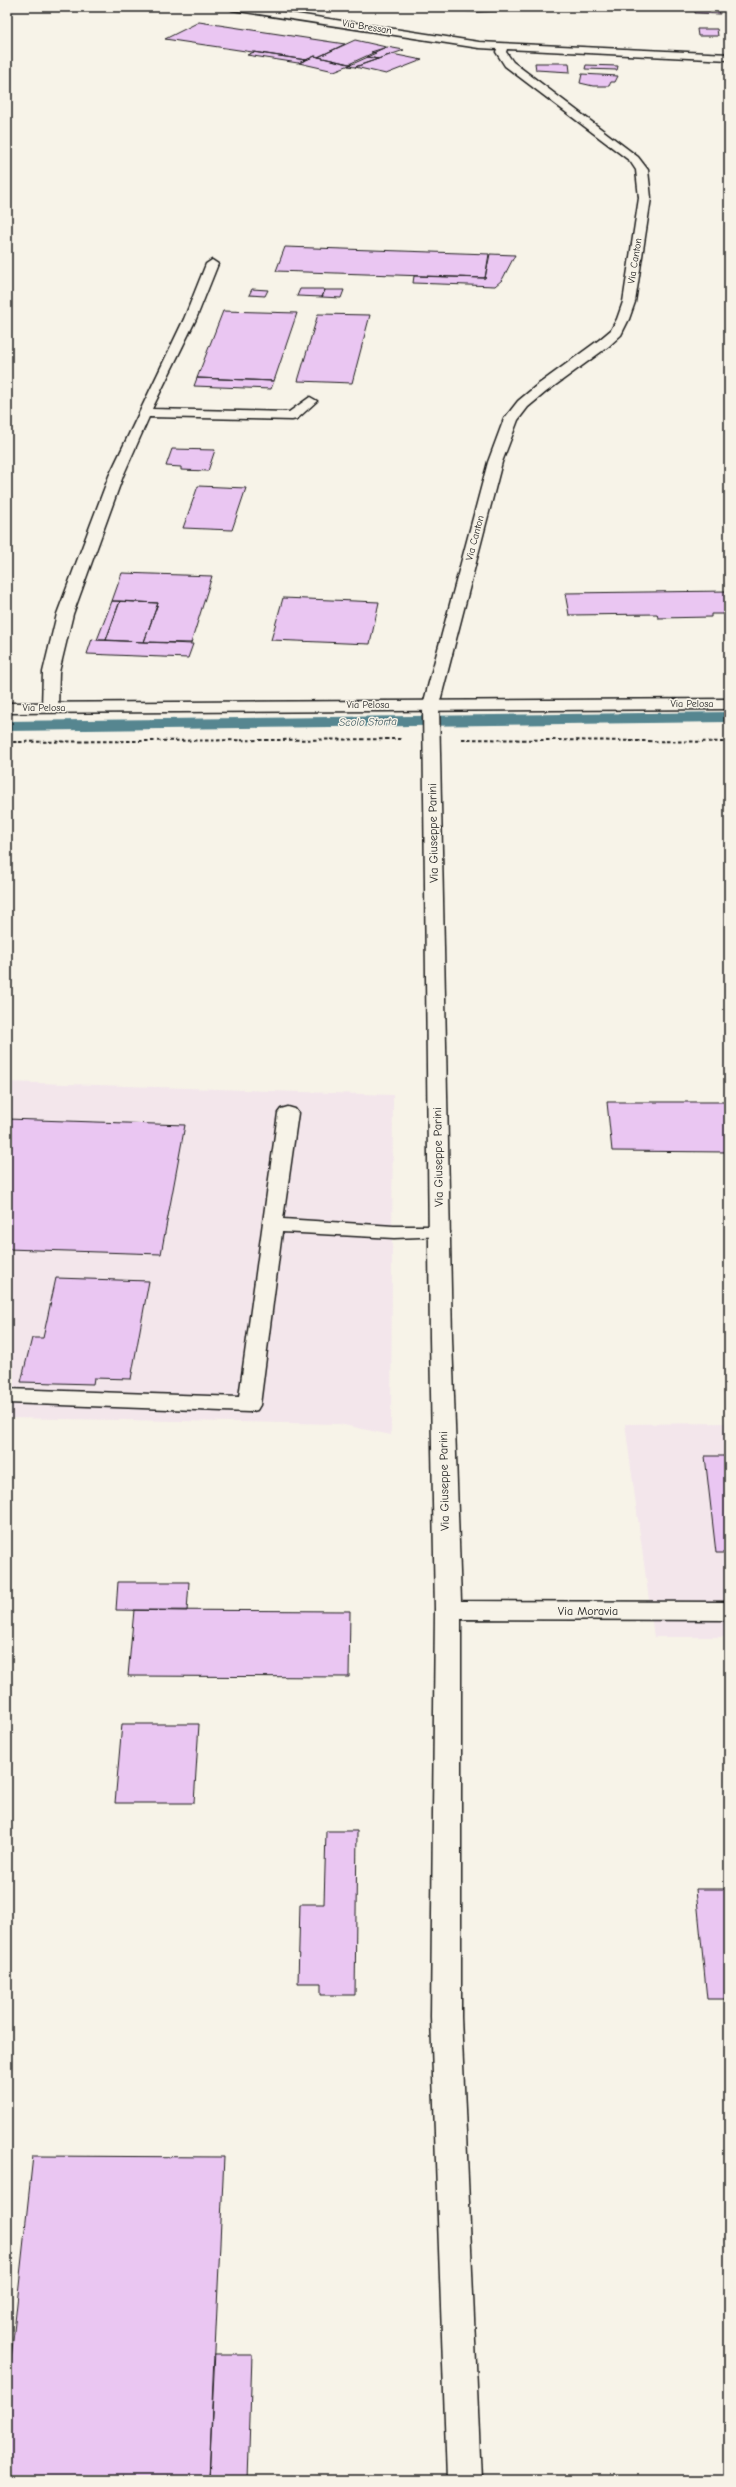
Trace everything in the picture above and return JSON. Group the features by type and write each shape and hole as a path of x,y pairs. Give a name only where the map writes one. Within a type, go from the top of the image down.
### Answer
{"street":[{"name":"Via Bressan","path":"232,7 503,47"},
{"path":"503,47 604,49 729,57"},
{"name":"Via Canton","path":"431,721 495,462 511,419 523,404 585,358 616,332 624,319 645,198 642,170 634,159 616,143 509,64 501,52 503,47"},
{"name":"Via Pelosa","path":"7,708 50,708 431,721 729,704"},
{"name":"Via Giuseppe Parini","path":"431,721 448,1610 446,2017 464,2480"},
{"name":"Via Moravia","path":"448,1610 729,1611"}],"lane":[{"path":"50,708 51,672 65,614 116,476 144,413 190,319 212,264"},
{"path":"144,413 292,416 310,401"},
{"path":"7,1396 249,1405 288,1113"},
{"path":"272,1225 394,1232 440,1232"}],"path":[{"path":"7,742 431,721 729,742"}],"shaded area":[{"path":"7,1082 393,1095 391,1435 339,1424 7,1418"},
{"path":"729,1423 729,1637 654,1637 625,1424"}],"building":[{"path":"453,7 504,7 504,11 453,11"},
{"path":"695,7 719,7 720,14 695,13"},
{"path":"199,22 345,44 318,57 315,56 306,60 165,39"},
{"path":"697,29 717,29 718,36 698,36"},
{"path":"355,40 386,47 349,64 318,57"},
{"path":"387,47 404,50 378,59 367,57 376,53 371,52"},
{"path":"254,52 306,60 298,63 247,55"},
{"path":"392,54 422,60 386,74 355,67"},
{"path":"315,56 352,64 334,71 299,63"},
{"path":"368,57 378,59 355,67 348,66"},
{"path":"535,63 569,63 570,72 536,70"},
{"path":"586,65 618,66 617,70 585,69"},
{"path":"582,74 618,76 615,82 611,82 609,86 593,86 580,83"},
{"path":"285,247 489,254 485,278 276,271"},
{"path":"490,254 515,255 502,280 495,286 413,283 414,276 485,278"},
{"path":"252,289 268,290 265,296 249,295"},
{"path":"300,289 325,290 322,297 297,296"},
{"path":"325,290 344,290 341,298 322,297"},
{"path":"223,311 297,313 274,381 197,378"},
{"path":"318,314 370,315 352,383 298,381"},
{"path":"197,378 274,381 271,389 194,386"},
{"path":"172,449 215,450 208,471 181,470 181,467 166,466"},
{"path":"198,486 246,488 232,530 183,528"},
{"path":"122,573 212,576 191,643 144,642 158,603 112,601"},
{"path":"729,591 729,614 711,614 711,617 658,618 657,614 569,615 565,593"},
{"path":"283,598 379,602 370,644 271,640"},
{"path":"112,601 120,601 106,640 97,640"},
{"path":"120,601 158,603 144,642 106,640"},
{"path":"92,639 193,644 188,658 87,654"},
{"path":"607,1102 729,1102 729,1152 612,1151"},
{"path":"7,1119 185,1125 161,1254 7,1249"},
{"path":"56,1278 149,1281 131,1379 94,1378 93,1384 21,1382 32,1338 43,1338"},
{"path":"705,1456 729,1456 729,1553 716,1553"},
{"path":"118,1582 189,1582 187,1611 116,1610"},
{"path":"134,1610 350,1611 349,1677 128,1676"},
{"path":"122,1724 199,1724 194,1803 115,1803"},
{"path":"326,1831 357,1831 355,1995 321,1995 321,1983 298,1983 300,1904 324,1904"},
{"path":"696,1889 729,1889 729,1999 707,1999"},
{"path":"33,2156 224,2157 209,2480 7,2480 7,2396"},
{"path":"214,2355 252,2355 248,2480 209,2480"}],"waterway":[{"name":"Scolo Storta","path":"7,726 729,717"}]}
